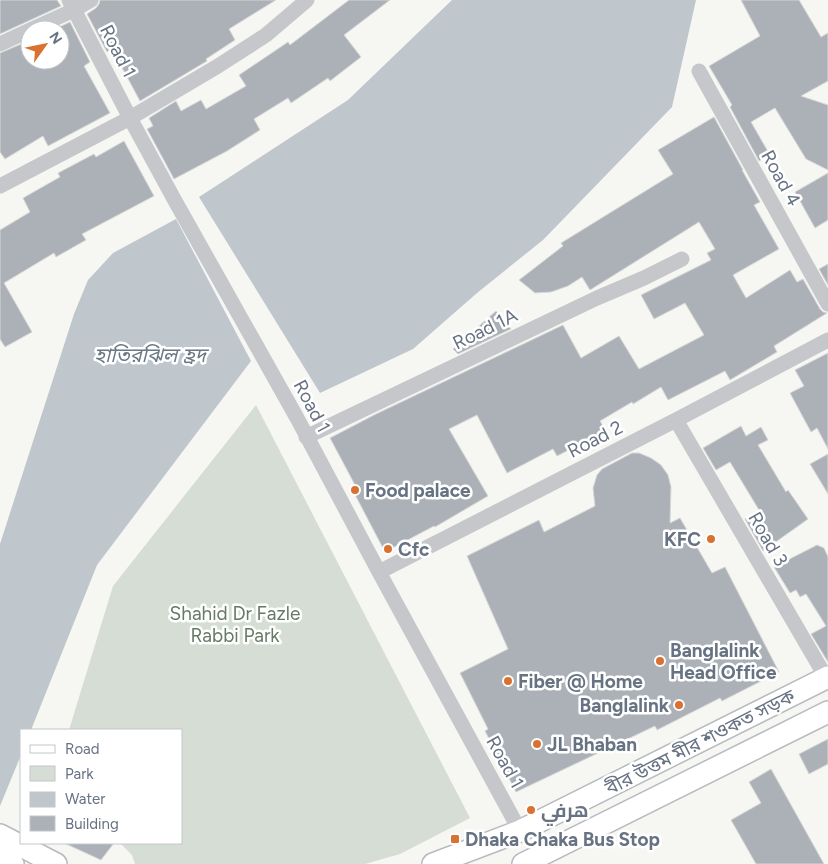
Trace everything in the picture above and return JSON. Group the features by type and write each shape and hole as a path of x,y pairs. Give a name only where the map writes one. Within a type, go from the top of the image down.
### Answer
{"main road":[{"name":"বীর উত্তম মীর শওকত সড়ক","path":"433,864 520,831 827,679"},
{"name":"বীর উত্তম মীর শওকত সড়ক","path":"523,864 828,712"},
{"path":"0,835 56,864"},
{"path":"0,857 13,864"}],"street":[{"path":"47,20 72,5 91,0"},
{"path":"0,186 130,118 218,66 266,35 307,0"},
{"name":"Road 1","path":"72,5 130,118 297,418 520,831"},
{"path":"0,44 20,35"},
{"name":"Road 4","path":"699,71 828,304"},
{"name":"Road 1A","path":"306,437 682,259"},
{"name":"Road 2","path":"379,572 828,340"},
{"name":"Road 3","path":"676,420 827,679"}],"green space":[{"name":"Shahid Dr Fazle Rabbi Park","path":"256,405 470,818 400,854 365,864 135,864 132,855 121,844 182,844 182,729 69,729 113,586"}],"water":[{"path":"452,0 696,0 672,107 543,240 477,293 413,349 320,393 199,197 348,100"},
{"name":"হাতিরঝিল হ্রদ","path":"176,219 251,361 97,565 31,729 20,729 20,757 0,806 0,544 74,314 88,280 113,253"}],"building":[{"path":"0,0 57,0 61,6 30,20 20,20 20,25 0,34"},
{"path":"100,0 276,0 229,29 235,40 206,59 207,61 140,101 112,49 107,52 87,14 96,8"},
{"path":"349,0 390,0 344,35 361,57 330,81 328,78 291,103 288,98 254,119 260,130 227,151 174,179 147,129 153,126 149,118 176,101 181,111 201,100 206,109 246,86 239,75 288,42 290,45"},
{"path":"741,0 799,0 821,37 828,33 828,81 801,96 828,105 828,170 806,159 775,108 751,122 770,155 759,161 730,107 732,105 709,66 760,36"},
{"path":"70,22 90,62 84,66 110,113 48,146 43,136 5,159 0,152 0,53 20,45 20,70 70,70"},
{"path":"714,117 760,202 754,205 779,249 733,275 746,298 790,270 797,282 803,279 820,309 827,313 774,346 777,352 730,380 725,371 668,400 661,387 600,421 606,431 557,456 553,449 507,473 477,415 449,429 488,496 435,527 385,552 351,487 355,485 330,438 376,414 563,325 581,358 619,336 639,369 704,335 685,303 654,319 641,295 711,260 707,253 715,249 699,222 590,290 582,277 568,286 551,292 535,293 519,280 563,246 561,243 673,174 658,150"},
{"path":"124,141 154,196 82,234 86,240 56,257 54,253 4,283 32,332 5,347 0,339 0,230 30,212 23,198 60,177 58,173 94,154 96,157"},
{"path":"828,173 828,220 815,228 795,192"},
{"path":"828,264 828,285 819,269"},
{"path":"496,311 511,329 458,354 453,349"},
{"path":"828,353 828,449 817,428 811,432 790,393 804,386 795,370"},
{"path":"741,426 746,436 761,427 768,440 758,445 786,492 788,490 808,519 763,551 745,519 759,510 730,462 716,470 703,448"},
{"path":"632,453 639,453 651,458 661,465 668,475 671,487 670,523 680,518 712,573 725,567 779,672 722,701 720,698 657,730 655,726 516,792 485,731 488,729 460,673 508,649 467,556 539,520 544,532 595,506 593,488 597,475 602,469"},
{"path":"828,454 828,494 810,464"},
{"path":"817,545 824,548 828,557 828,662 811,634 826,626 806,594 800,597 796,590 790,593 774,567"},
{"path":"828,739 828,764 809,774 799,754"},
{"path":"771,769 824,864 756,864 731,820 761,803 749,782"},
{"path":"66,844 113,844 101,860"}],"place":[{"name":"Food palace","path":"355,490"},
{"name":"KFC","path":"711,539"},
{"name":"Cfc","path":"388,549"},
{"name":"Banglalink Head Office","path":"660,661"},
{"name":"Fiber @ Home","path":"508,681"},
{"name":"Banglalink","path":"679,705"},
{"name":"JL Bhaban","path":"537,744"},
{"name":"هرفي","path":"531,810"},
{"name":"Dhaka Chaka Bus Stop","path":"455,839"}]}
